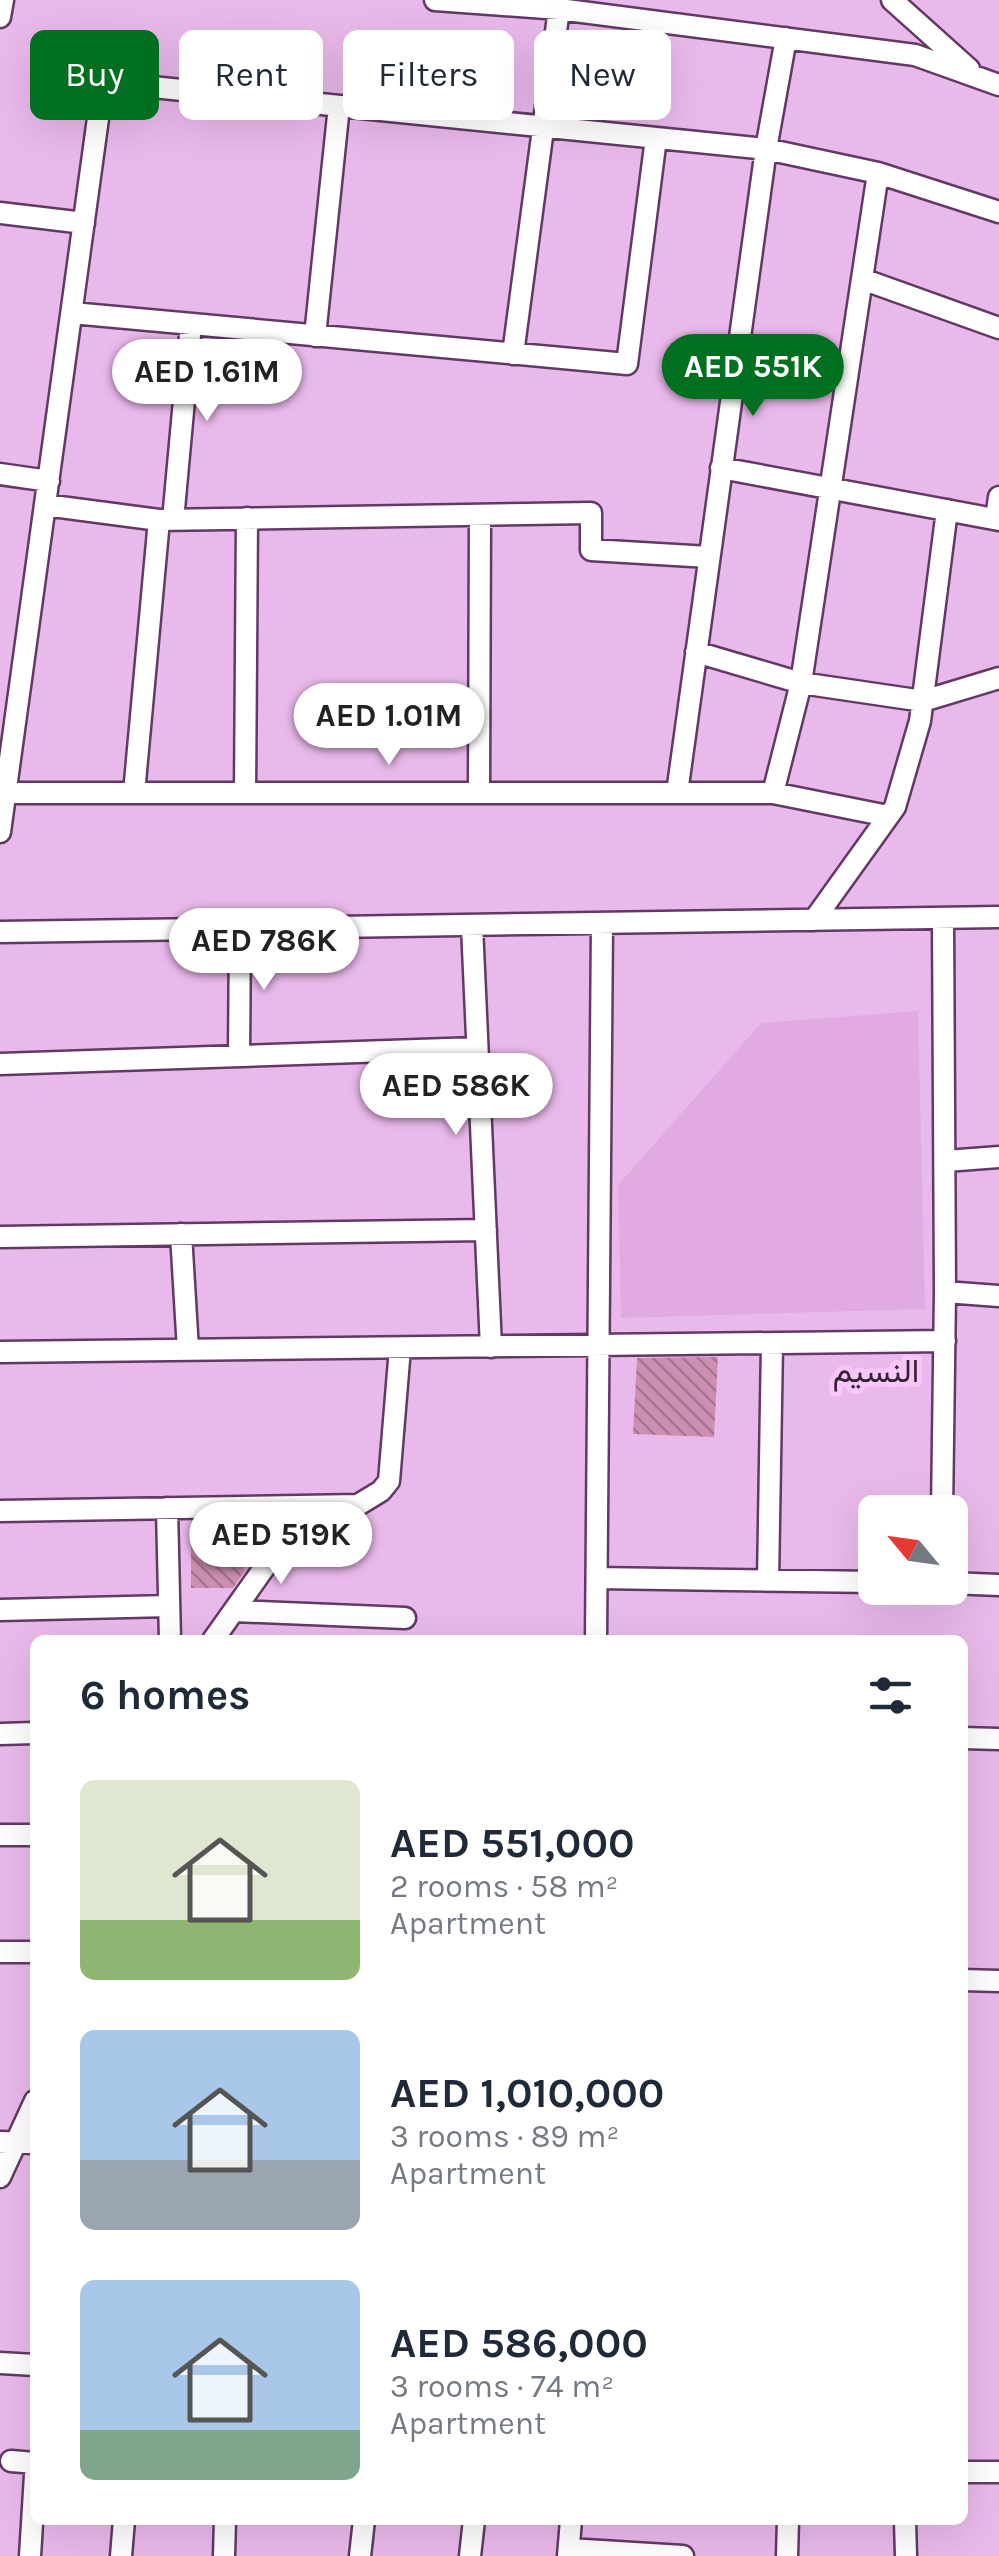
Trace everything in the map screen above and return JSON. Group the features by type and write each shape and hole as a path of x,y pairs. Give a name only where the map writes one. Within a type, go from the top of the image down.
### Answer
{"street":[{"path":"0,17 2,0"},
{"path":"435,0 560,9 915,55 989,81"},
{"path":"892,0 989,81"},
{"path":"513,354 560,9"},
{"path":"676,793 766,149 786,38"},
{"path":"0,832 103,82 766,149 878,173 999,212"},
{"path":"315,336 339,106"},
{"path":"72,313 627,364 656,138"},
{"path":"773,793 801,683 878,173"},
{"path":"0,212 84,223"},
{"path":"862,278 999,328"},
{"path":"134,793 191,324"},
{"path":"722,468 998,519 999,497"},
{"path":"0,474 49,481"},
{"path":"45,505 166,520 591,513 591,550 709,558"},
{"path":"814,920 888,816 900,790 923,701 947,510"},
{"path":"480,514 480,793"},
{"path":"244,793 247,518"},
{"path":"696,652 801,683 923,701 999,678"},
{"path":"6,793 773,793 888,816"},
{"path":"0,932 999,917"},
{"path":"942,1495 946,1292 943,918"},
{"path":"596,1635 602,924"},
{"path":"472,926 491,1347"},
{"path":"238,1056 240,929"},
{"path":"0,1064 477,1048"},
{"path":"946,1161 999,1158"},
{"path":"0,1238 486,1230"},
{"path":"181,1234 188,1350"},
{"path":"946,1292 999,1296"},
{"path":"0,1352 945,1341"},
{"path":"768,1581 772,1344"},
{"path":"0,1511 358,1505 381,1491 389,1480 400,1348"},
{"path":"217,1635 308,1506"},
{"path":"167,1508 170,1635"},
{"path":"597,1578 858,1582"},
{"path":"968,1585 999,1586"},
{"path":"0,1610 169,1606"},
{"path":"234,1611 405,1618"},
{"path":"0,1734 30,1733"},
{"path":"968,1738 999,1739"},
{"path":"0,1835 30,1836"},
{"path":"0,1952 30,1952"},
{"path":"968,1980 999,1980"},
{"path":"0,2177 30,2113"},
{"path":"0,2363 30,2365"},
{"path":"12,2461 30,2463"},
{"path":"968,2472 999,2472"},
{"path":"30,2556 32,2525"},
{"path":"121,2556 124,2525"},
{"path":"224,2525 224,2556"},
{"path":"360,2556 363,2525"},
{"path":"470,2556 473,2525"},
{"path":"570,2525 568,2552 682,2556"},
{"path":"787,2556 788,2525"},
{"path":"905,2525 906,2556"}],"shaded area":[{"path":"918,1011 925,1309 621,1318 618,1185 761,1023"}],"building":[{"path":"718,1357 714,1437 633,1434 637,1358"},
{"path":"244,1521 244,1572 233,1588 191,1588 191,1522"}],"district":[{"name":"النسيم","path":"876,1371"}]}
